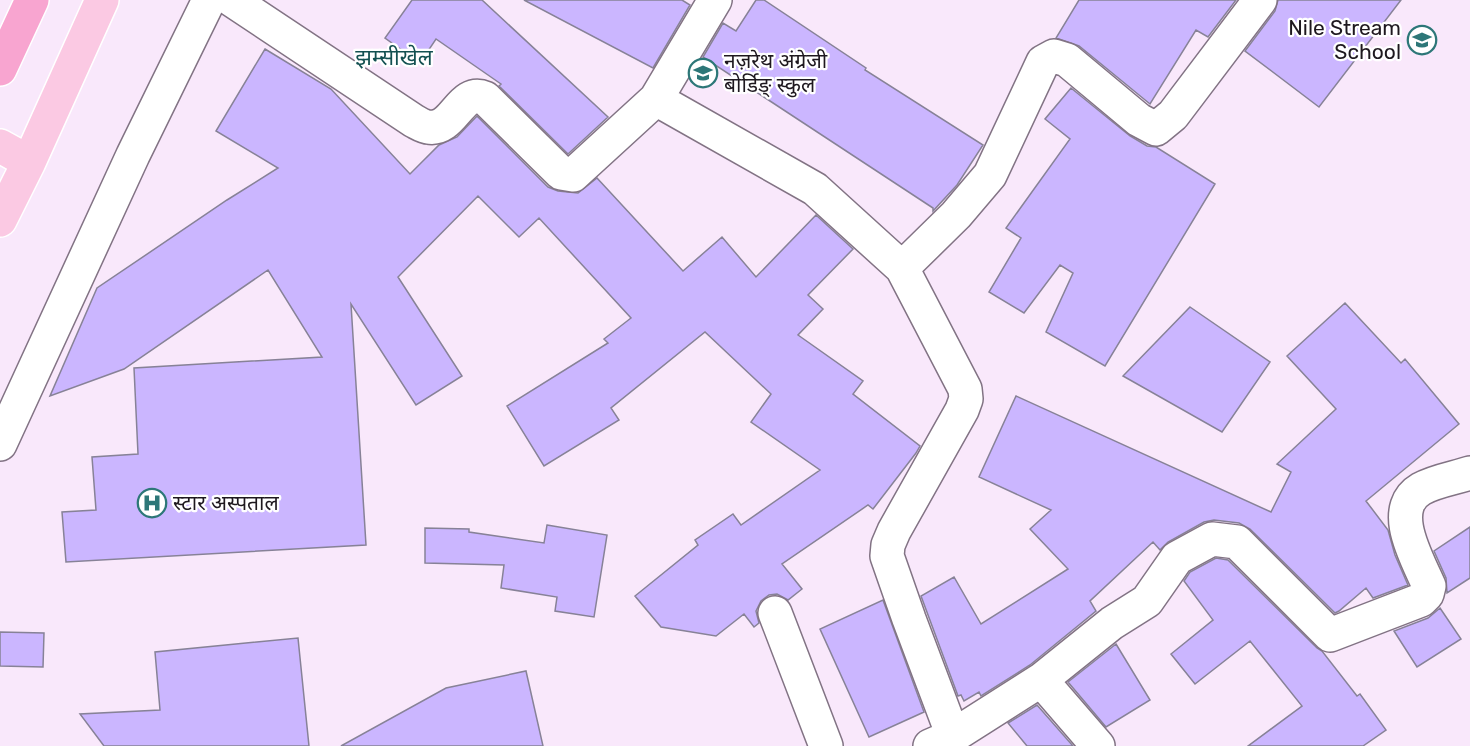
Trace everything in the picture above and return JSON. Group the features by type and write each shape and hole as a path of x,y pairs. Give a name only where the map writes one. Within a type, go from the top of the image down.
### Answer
{"highway":[{"path":"0,69 32,0"}],"main road":[{"path":"0,220 29,162 102,0"},
{"path":"0,146 29,162"}],"street":[{"path":"0,444 133,155 209,0"},
{"path":"232,0 428,128 443,125 471,96 478,94 485,98 561,173 567,175 573,175 656,99 715,0"},
{"path":"902,268 956,215 990,175 1043,62 1054,56 1067,60 1139,120 1156,129 1173,115 1260,0"},
{"path":"656,99 815,189 902,268 965,388 966,399 962,410 894,531 888,545 887,556 909,619 941,741 1041,680 1112,623 1147,601 1177,558 1212,539 1237,542 1330,635 1421,600 1427,594 1429,586 1407,536 1405,514 1411,497 1423,488 1470,473"},
{"path":"775,613 826,746"},
{"path":"1041,680 1098,746"}],"building":[{"path":"412,0 482,0 608,117 568,154 499,86 501,84 436,39 420,63 385,38"},
{"path":"524,0 682,0 690,5 653,68"},
{"path":"756,0 764,0 866,68 865,70 983,145 957,185 933,211 933,208 703,57 723,23 736,31"},
{"path":"1079,0 1236,0 1208,37 1196,30 1150,104 1079,46 1056,38"},
{"path":"1278,0 1401,0 1319,107 1245,51 1275,11"},
{"path":"265,49 331,89 410,174 439,145 457,137 477,116 548,187 558,191 578,193 597,178 683,271 722,237 756,277 816,215 853,249 808,295 823,309 798,335 863,381 853,394 920,446 916,453 873,509 868,505 782,564 802,589 788,600 777,594 769,595 761,601 756,611 759,623 754,627 744,614 716,636 661,627 635,596 698,545 695,540 733,514 741,525 820,470 751,422 771,394 705,332 611,408 619,420 544,466 507,406 608,343 604,339 631,318 539,218 519,237 478,196 398,277 462,376 416,405 351,304 366,545 66,562 62,512 96,510 92,457 138,454 134,368 322,357 268,270 124,369 50,396 97,288 278,168 216,131"},
{"path":"1071,88 1130,136 1147,146 1156,147 1215,184 1105,366 1046,332 1073,273 1060,265 1024,313 989,292 1021,238 1006,228 1070,139 1045,119"},
{"path":"1345,303 1401,363 1405,359 1459,424 1366,501 1388,530 1395,555 1408,585 1373,598 1366,588 1335,613 1250,529 1239,523 1214,520 1204,522 1168,542 1160,550 1153,542 1090,601 1096,611 1030,665 981,696 979,692 964,701 961,695 958,696 921,596 954,577 981,624 1068,569 1030,529 1051,510 979,477 1016,396 1271,512 1291,472 1277,464 1336,409 1287,356"},
{"path":"1190,307 1270,362 1222,432 1123,376"},
{"path":"547,525 607,535 594,617 555,611 557,597 501,588 504,565 425,563 425,528 469,529 469,532 544,543"},
{"path":"1470,527 1470,578 1447,593 1446,578 1434,551"},
{"path":"1216,558 1228,560 1322,651 1357,696 1360,694 1386,730 1363,746 1248,746 1302,706 1250,641 1195,684 1171,654 1213,620 1184,581 1190,572"},
{"path":"883,600 924,712 869,737 820,629"},
{"path":"1440,608 1461,639 1417,667 1394,631 1428,618"},
{"path":"0,632 44,633 43,667 0,666"},
{"path":"298,638 309,746 104,746 80,714 160,710 155,652"},
{"path":"1116,644 1150,700 1106,727 1068,682"},
{"path":"526,671 543,746 341,746 446,688"},
{"path":"1037,705 1073,746 1027,746 1008,723"}],"place":[{"name":"Nile Stream School","path":"1422,40"},
{"name":"नज़रेथ अंग्रेजी बोर्डिङ् स्कुल","path":"703,73"},
{"name":"स्टार अस्पताल","path":"152,503"}],"district":[{"name":"झम्सीखेल","path":"394,57"}]}
